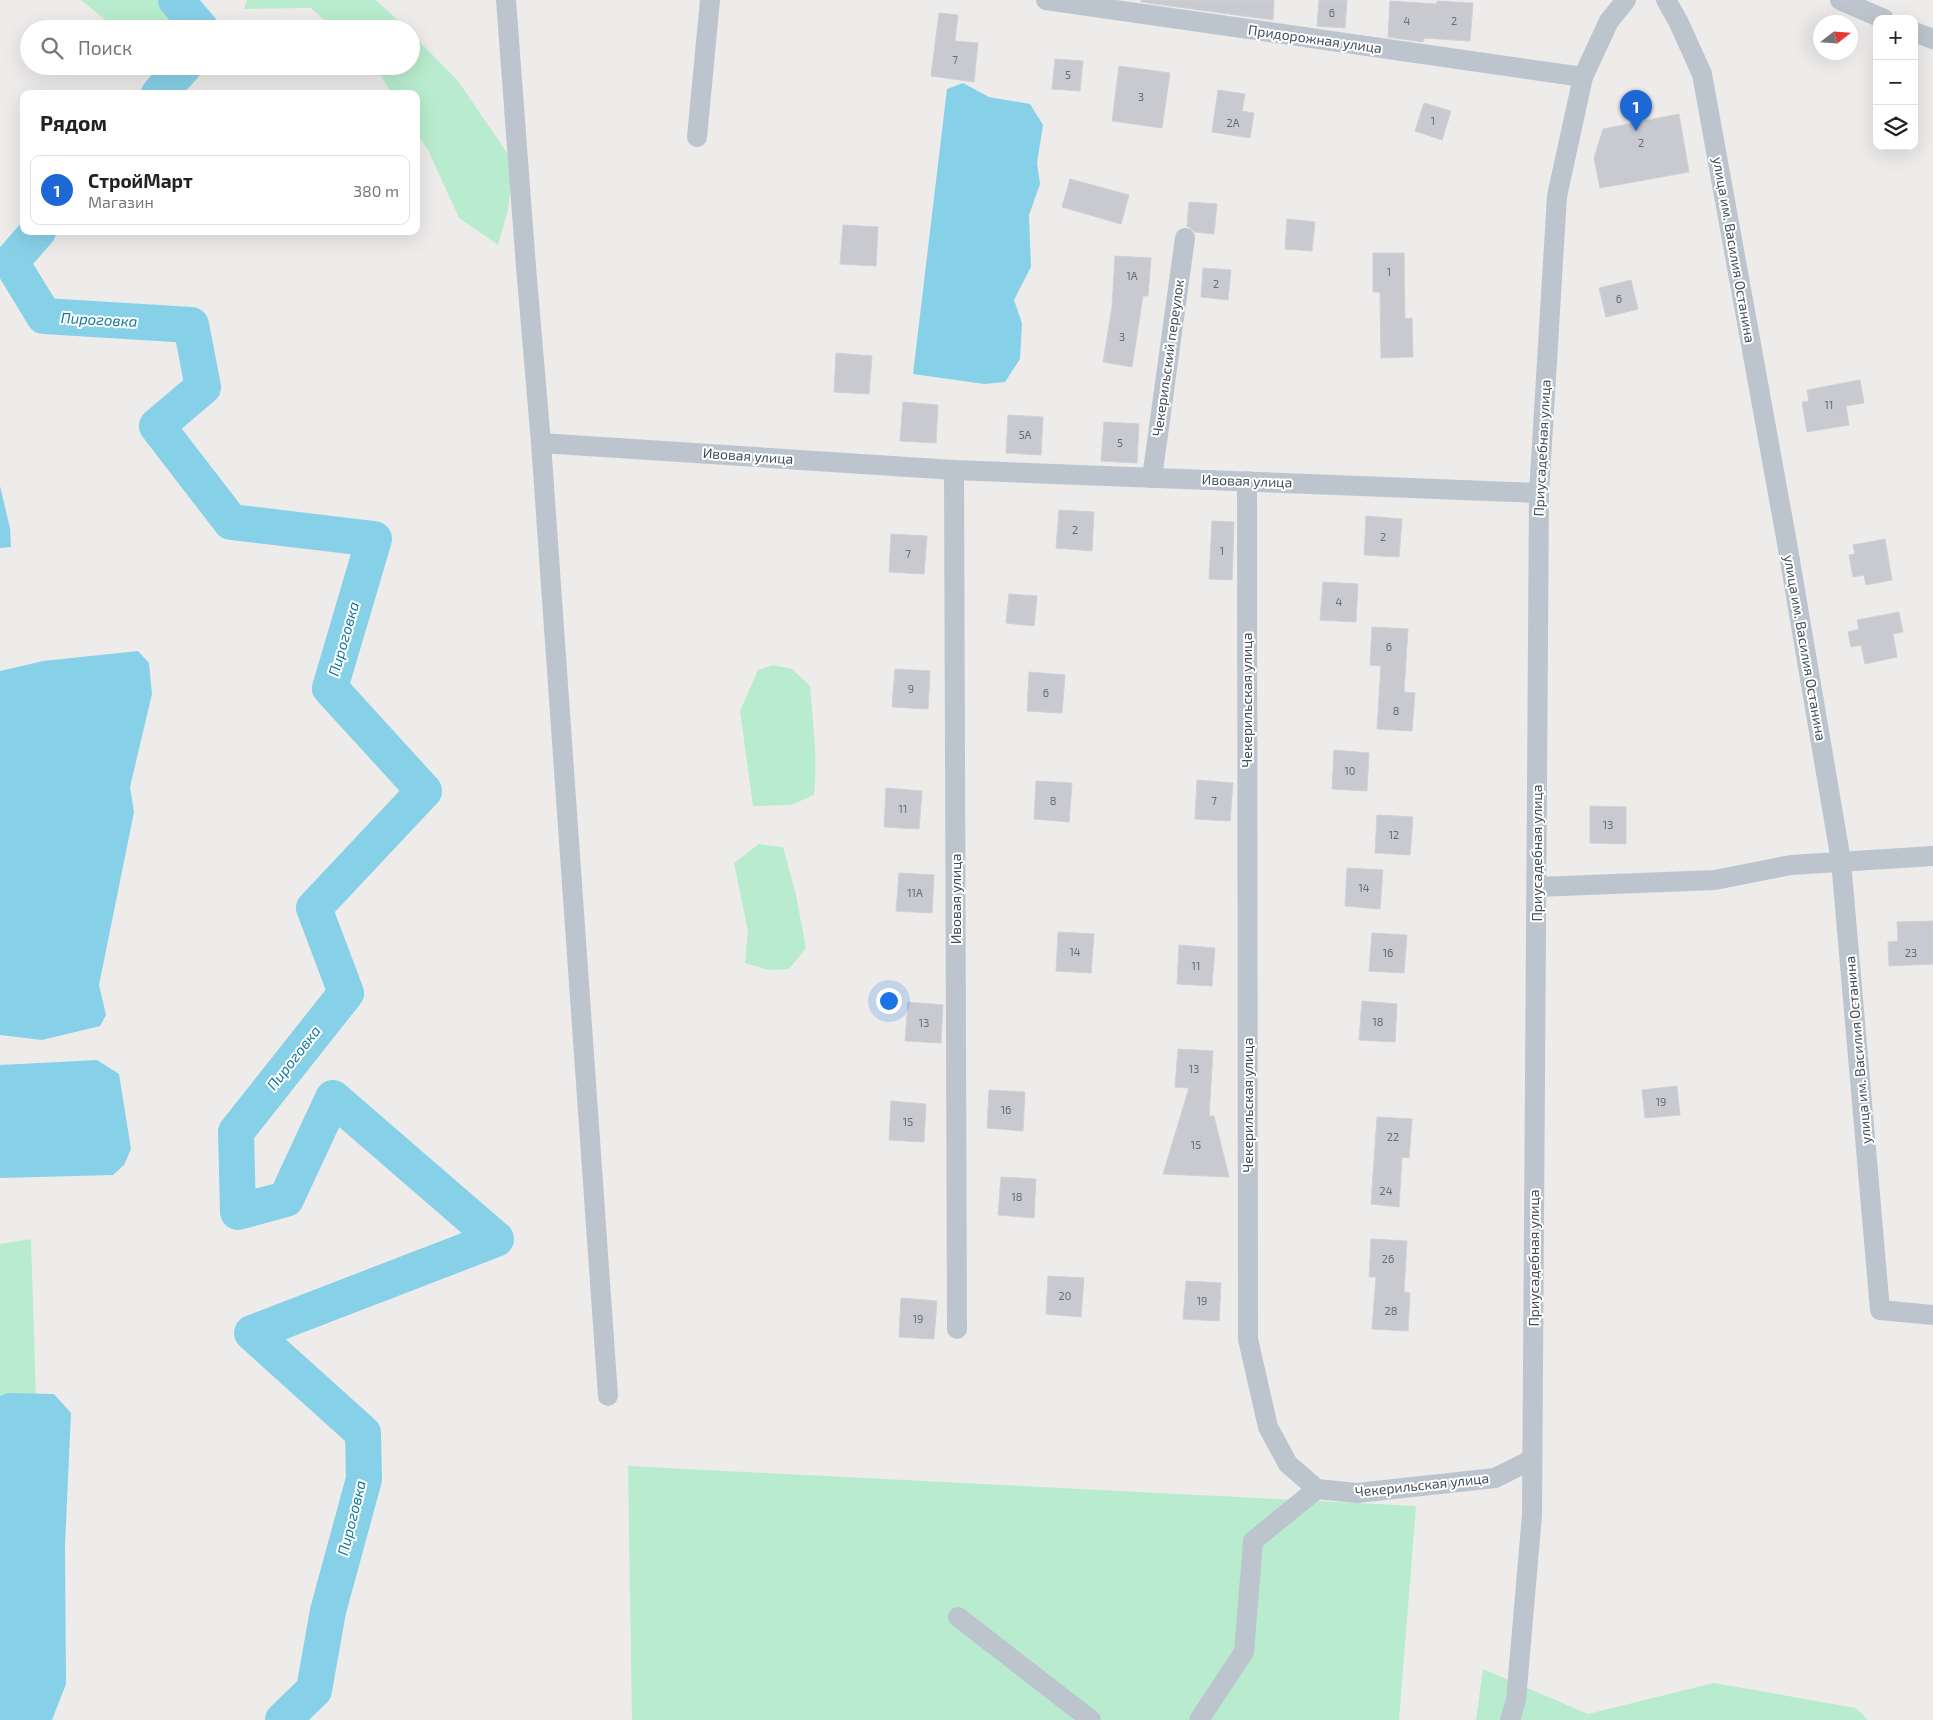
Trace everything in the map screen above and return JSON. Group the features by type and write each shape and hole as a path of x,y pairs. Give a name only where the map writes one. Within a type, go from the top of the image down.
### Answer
{"street":[{"path":"506,0 541,443 608,1396"},
{"path":"697,137 710,0"},
{"name":"Придорожная улица","path":"1046,0 1583,77"},
{"name":"Приусадебная улица","path":"1510,1720 1516,1700 1531,1524 1539,493 1557,196 1583,77 1608,21 1626,0"},
{"name":"улица им. Василия Останина","path":"1666,0 1678,21 1702,74 1841,861 1880,1310 1933,1315"},
{"path":"1840,0 1875,15"},
{"path":"1918,33 1933,39"},
{"name":"Чекерильский переулок","path":"1152,478 1185,238"},
{"name":"Ивовая улица","path":"541,443 954,470 1539,493"},
{"name":"Ивовая улица","path":"954,470 957,1329"},
{"name":"Чекерильская улица","path":"1247,481 1248,1339 1268,1427 1288,1464 1317,1489 1357,1493 1495,1478 1531,1460"},
{"path":"1537,887 1715,880 1791,865 1933,856"},
{"path":"1199,1720 1244,1652 1253,1541 1317,1489"},
{"path":"958,1617 1091,1720"}],"green space":[{"path":"81,0 185,0 171,20 106,20"},
{"path":"247,0 376,0 397,20 324,20 311,8 244,9"},
{"path":"420,42 458,81 514,163 508,210 498,245 459,218 428,150 420,138 420,90 390,90 380,75 420,75"},
{"path":"773,665 792,669 810,686 815,754 814,795 791,805 753,806 740,711 758,670"},
{"path":"759,844 783,847 796,895 806,948 789,969 768,970 745,963 748,931 734,863"},
{"path":"31,1239 46,1720 0,1720 0,1244"},
{"path":"628,1466 1416,1506 1399,1720 632,1720"},
{"path":"1483,1669 1588,1714 1714,1683 1856,1708 1868,1720 1476,1720"}],"water":[{"path":"963,83 989,97 1030,104 1043,125 1037,163 1040,184 1029,215 1031,267 1014,300 1022,323 1020,359 1005,382 984,384 913,374 947,89"},
{"path":"0,486 10,528 11,547 0,548"},
{"path":"138,651 149,663 152,694 130,787 134,812 99,985 106,1015 100,1026 42,1040 0,1035 0,671 43,661"},
{"path":"97,1060 119,1074 131,1149 124,1165 113,1175 0,1178 0,1065"},
{"path":"8,1393 54,1394 71,1413 65,1545 66,1684 52,1720 0,1720 0,1396"}],"building":[{"path":"1141,0 1274,0 1273,20 1141,2"},
{"path":"1319,0 1347,0 1345,28 1317,26"},
{"path":"1390,1 1437,4 1437,1 1473,3 1470,41 1424,38 1423,42 1388,37"},
{"path":"939,13 958,15 955,41 978,43 974,82 931,76"},
{"path":"1055,59 1083,61 1080,91 1052,89"},
{"path":"1119,66 1170,73 1162,128 1112,121"},
{"path":"1218,90 1245,94 1242,111 1254,113 1250,138 1212,132"},
{"path":"1424,103 1451,111 1442,140 1415,131"},
{"path":"1679,114 1689,172 1600,188 1594,158 1603,129"},
{"path":"1070,179 1129,195 1121,224 1062,207"},
{"path":"1189,202 1217,204 1214,234 1195,232 1187,226"},
{"path":"1287,219 1315,222 1312,251 1285,249"},
{"path":"843,225 878,227 876,266 840,264"},
{"path":"1373,253 1404,253 1405,319 1412,318 1413,357 1381,358 1380,292 1373,292"},
{"path":"1115,256 1151,258 1148,296 1143,296 1132,367 1103,362 1112,307"},
{"path":"1203,268 1231,270 1228,300 1201,297"},
{"path":"1631,280 1638,309 1606,317 1599,288"},
{"path":"836,353 872,356 869,394 834,392"},
{"path":"1860,380 1864,403 1846,406 1849,425 1807,432 1802,402 1809,401 1807,390"},
{"path":"903,402 938,405 936,443 900,441"},
{"path":"1008,415 1043,417 1041,455 1006,453"},
{"path":"1104,422 1139,424 1137,463 1101,461"},
{"path":"1059,510 1094,512 1092,551 1056,548"},
{"path":"1366,516 1402,519 1399,557 1364,555"},
{"path":"1212,521 1234,522 1232,580 1209,579"},
{"path":"891,534 927,536 924,574 889,572"},
{"path":"1885,539 1892,580 1866,585 1864,575 1853,577 1849,555 1855,554 1853,545"},
{"path":"1323,582 1358,584 1356,622 1320,620"},
{"path":"1009,594 1037,596 1034,626 1006,623"},
{"path":"1899,612 1903,632 1893,634 1897,657 1865,664 1861,645 1851,647 1848,632 1859,629 1857,620"},
{"path":"1372,627 1408,629 1404,692 1415,693 1412,731 1377,729 1381,666 1370,665"},
{"path":"895,669 930,671 928,709 892,707"},
{"path":"1029,672 1065,675 1062,713 1027,711"},
{"path":"1334,750 1369,753 1367,791 1332,789"},
{"path":"1197,780 1233,783 1230,821 1195,819"},
{"path":"1036,781 1072,783 1069,822 1034,819"},
{"path":"886,788 922,791 919,829 884,827"},
{"path":"1590,806 1626,807 1626,844 1590,843"},
{"path":"1377,815 1413,817 1410,855 1375,853"},
{"path":"1347,868 1383,870 1380,909 1345,906"},
{"path":"899,873 934,875 932,913 896,911"},
{"path":"1933,921 1933,964 1889,966 1888,942 1898,941 1897,922"},
{"path":"1058,932 1094,934 1091,973 1056,971"},
{"path":"1372,933 1407,935 1404,973 1369,971"},
{"path":"1179,945 1215,948 1212,986 1177,984"},
{"path":"1362,1001 1397,1004 1395,1042 1359,1040"},
{"path":"908,1002 943,1005 941,1043 905,1041"},
{"path":"1178,1049 1213,1051 1209,1116 1214,1116 1229,1177 1163,1174 1189,1088 1175,1087"},
{"path":"1677,1086 1680,1115 1645,1118 1642,1090"},
{"path":"989,1090 1025,1092 1023,1131 987,1128"},
{"path":"891,1101 926,1104 924,1142 889,1140"},
{"path":"1377,1117 1412,1119 1409,1158 1402,1157 1399,1207 1371,1204"},
{"path":"1001,1177 1036,1179 1034,1218 998,1215"},
{"path":"1371,1239 1407,1241 1404,1292 1410,1293 1408,1331 1372,1329 1376,1277 1369,1277"},
{"path":"1048,1276 1084,1278 1081,1317 1046,1314"},
{"path":"1186,1281 1221,1283 1219,1321 1183,1319"},
{"path":"901,1298 937,1301 934,1339 899,1337"}],"waterway":[{"name":"Пироговка","path":"176,0 193,20"},
{"name":"Пироговка","path":"163,90 176,75"},
{"name":"Пироговка","path":"35,235 11,262 44,316 191,325 203,387 157,426 231,522 374,539 330,688 424,791 314,908 346,993 236,1132 238,1212 286,1199 333,1098 496,1239 252,1333 363,1433 364,1479 328,1611 314,1690 283,1720"}],"place":[{"name":"СтройМарт","path":"1636,131"}]}
